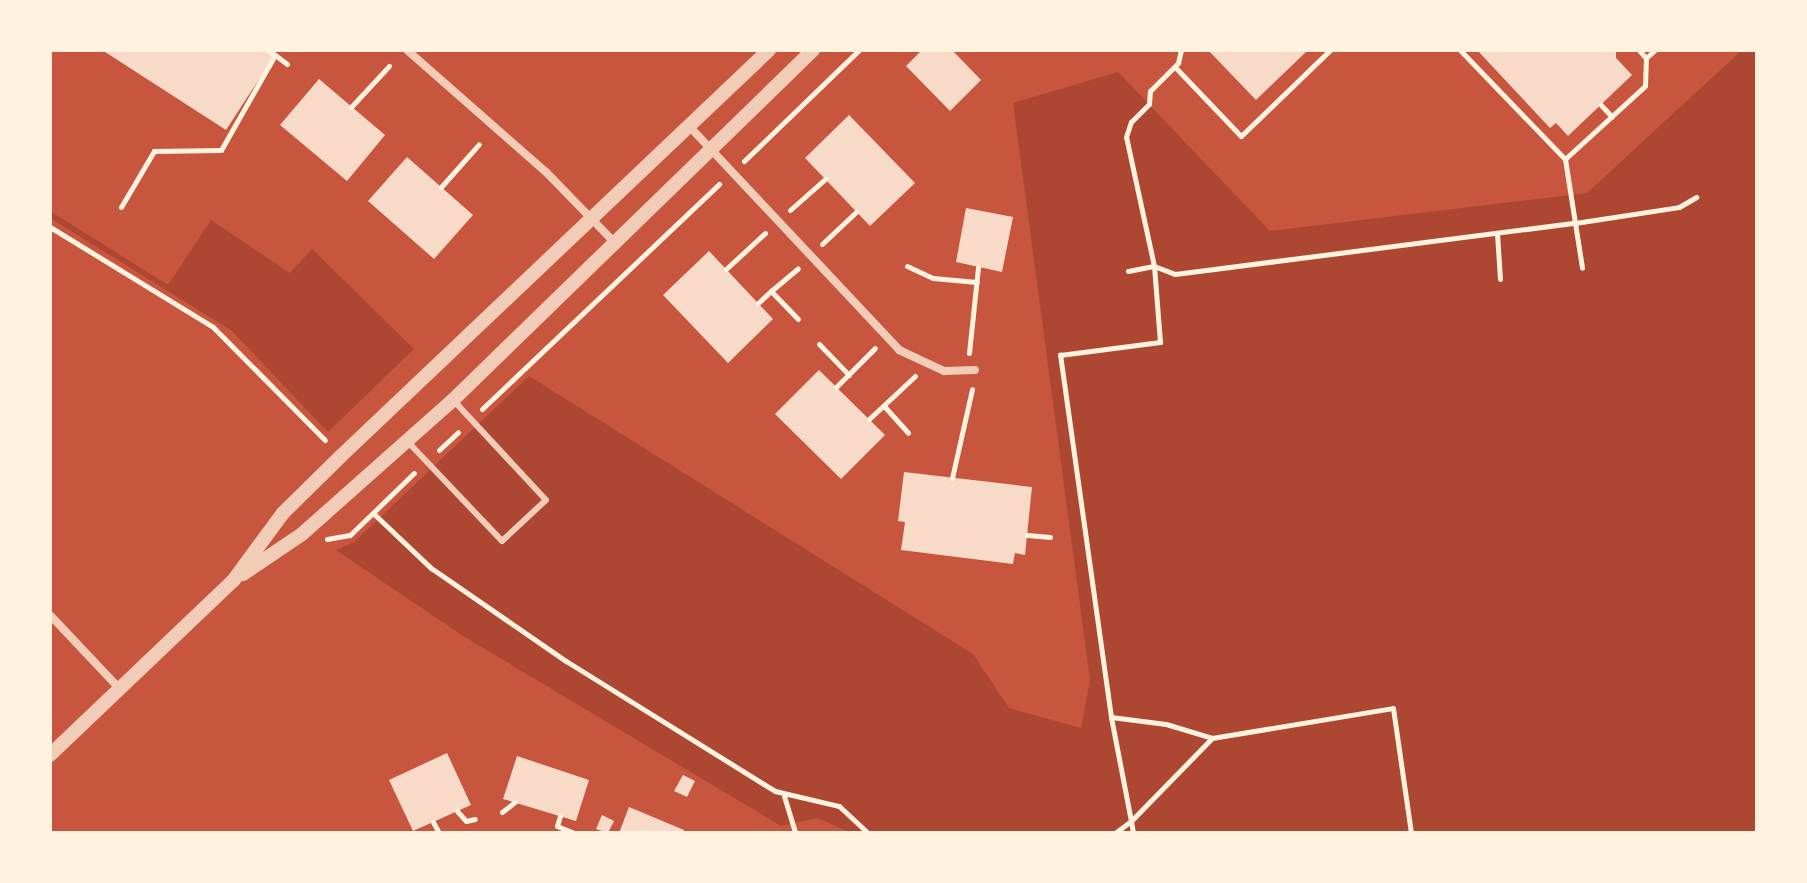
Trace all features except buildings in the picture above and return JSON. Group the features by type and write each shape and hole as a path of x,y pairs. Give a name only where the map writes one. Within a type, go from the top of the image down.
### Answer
{"street":[{"path":"407,50 592,218 615,243"},
{"path":"233,581 283,513 769,50"},
{"path":"50,755 233,581 302,534 453,400 813,50"},
{"path":"689,126 887,337 926,366 971,371"},
{"path":"50,615 119,688"}],"lane":[{"path":"406,440 502,541 546,500 453,400"}],"path":[{"path":"268,50 287,64"},
{"path":"750,155 859,50"},
{"path":"1133,833 1111,717 1060,355 1160,342 1154,266 1126,137 1131,122 1149,104 1150,91 1175,67 1181,50"},
{"path":"1175,67 1241,136 1330,50"},
{"path":"1460,50 1565,159 1582,268"},
{"path":"1565,159 1645,86 1646,58 1639,50"},
{"path":"1646,58 1655,50"},
{"path":"121,207 154,151 221,150 275,55"},
{"path":"351,107 389,66"},
{"path":"1601,105 1612,117"},
{"path":"441,187 479,144"},
{"path":"726,269 825,179"},
{"path":"481,409 710,193"},
{"path":"1128,271 1154,266 1175,274 1575,223 1679,207 1696,197"},
{"path":"758,303 856,212"},
{"path":"50,227 213,327 325,439"},
{"path":"1497,233 1500,279"},
{"path":"907,266 933,278 977,282"},
{"path":"952,478 971,371 978,267"},
{"path":"771,291 798,319"},
{"path":"836,387 887,337"},
{"path":"819,344 849,375"},
{"path":"869,419 926,366"},
{"path":"884,406 908,433"},
{"path":"435,454 465,426"},
{"path":"323,537 342,540 418,470"},
{"path":"373,513 431,568 566,661 784,796 839,806 868,833"},
{"path":"1027,535 1050,537"},
{"path":"1111,717 1166,724 1212,738 1393,708 1411,833"},
{"path":"1115,833 1131,821 1212,738"},
{"path":"784,796 795,833"},
{"path":"502,812 515,802"},
{"path":"457,811 466,821 475,819"},
{"path":"560,816 557,826 574,833"},
{"path":"433,822 439,833"}],"shaded area":[{"path":"1742,50 1757,50 1757,833 852,833 817,818 781,826 463,636 336,550 354,542 529,376 973,654 1009,708 1081,728 1090,680 1013,103 1118,72 1270,231 1587,193"},
{"path":"50,211 168,285 211,220 290,273 312,249 414,349 328,432 232,331 50,218"}]}
